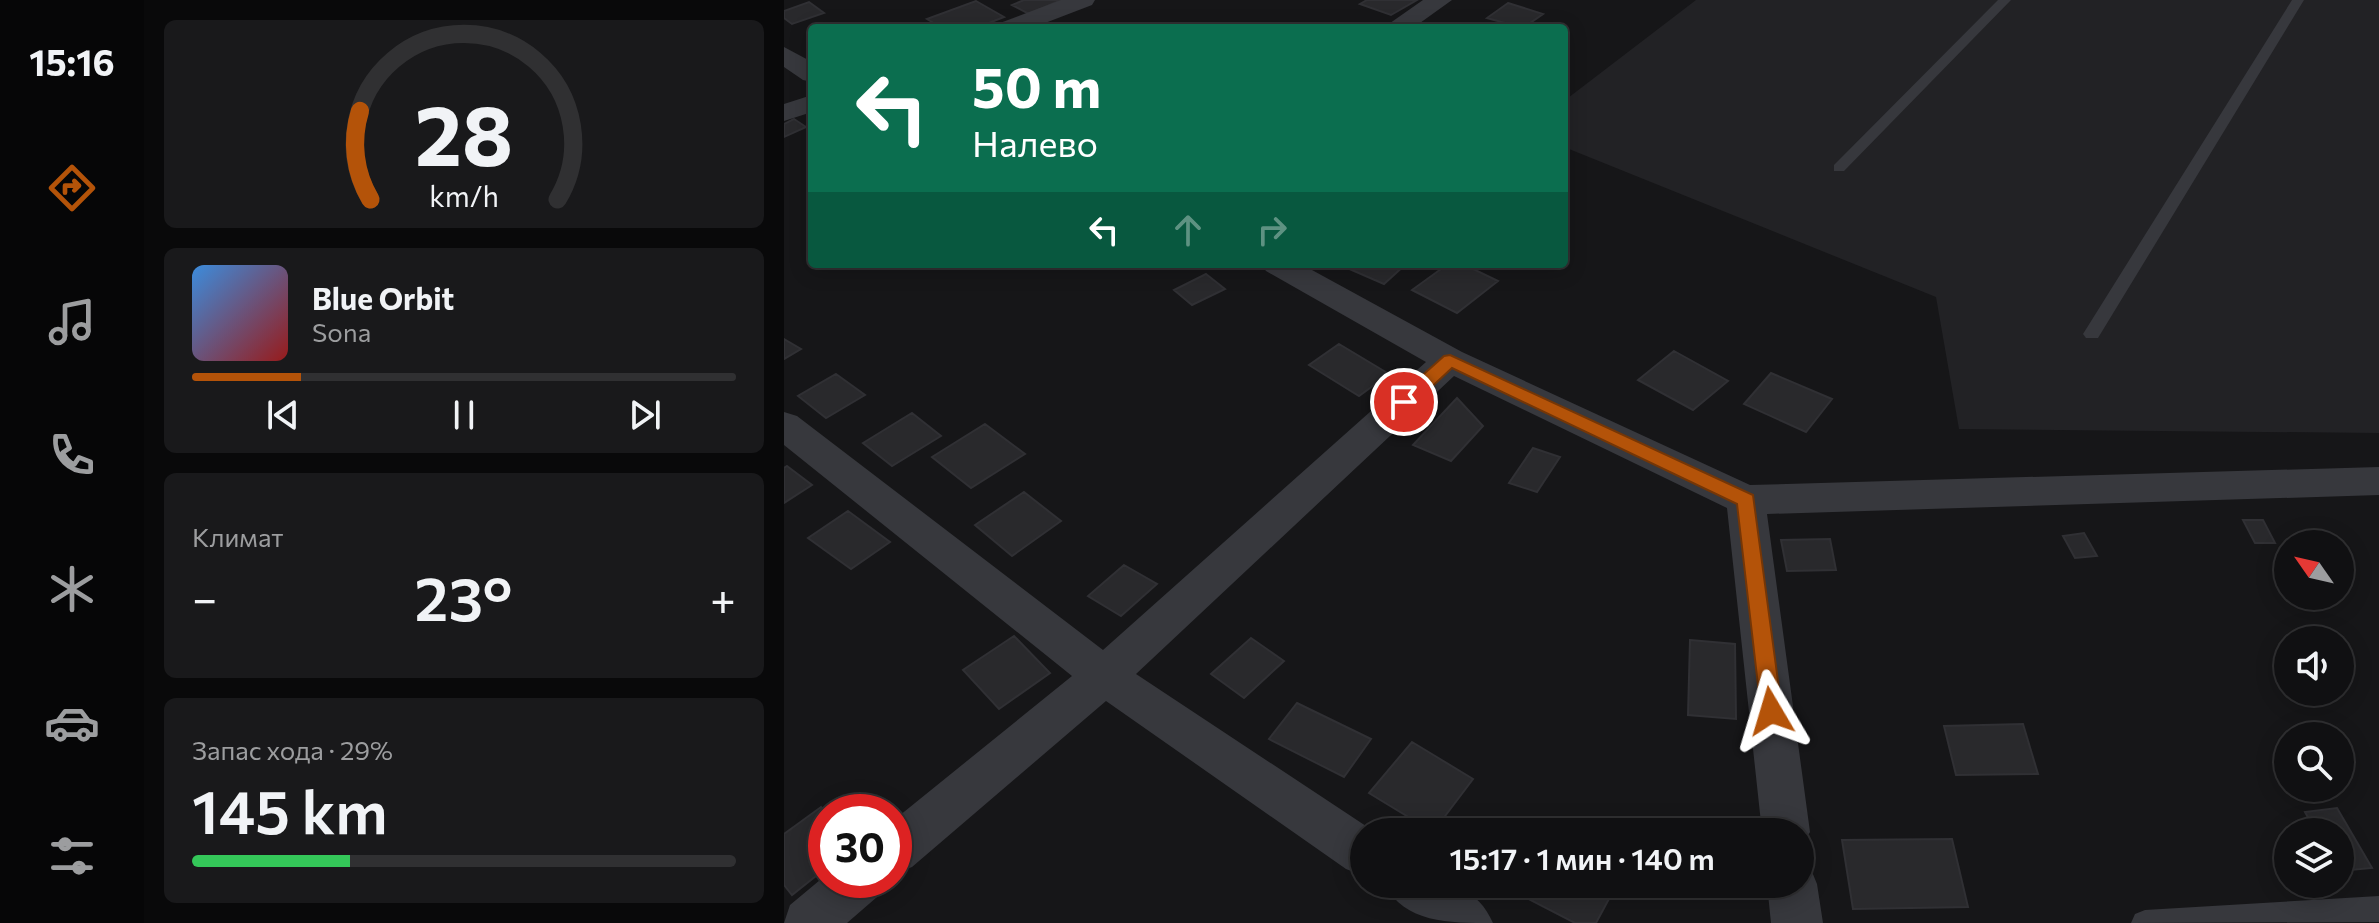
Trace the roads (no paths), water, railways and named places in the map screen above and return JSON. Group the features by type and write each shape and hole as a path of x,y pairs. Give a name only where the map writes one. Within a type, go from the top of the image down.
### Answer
{"street":[{"path":"1020,24 1083,0"},
{"path":"1402,24 1440,0"},
{"path":"784,55 808,71"},
{"path":"784,113 808,104"},
{"path":"1284,268 1450,360 1746,500 2379,481"},
{"path":"912,836 1104,676 1450,360"},
{"path":"784,425 1104,676 1350,843"},
{"path":"1746,500 1784,818"},
{"path":"808,923 838,898"},
{"path":"1430,898 1467,923"},
{"path":"1794,898 1797,923"}],"lane":[{"path":"1839,168 2005,0"},
{"path":"2092,334 2298,0"},
{"path":"2145,923 2379,909"}]}
